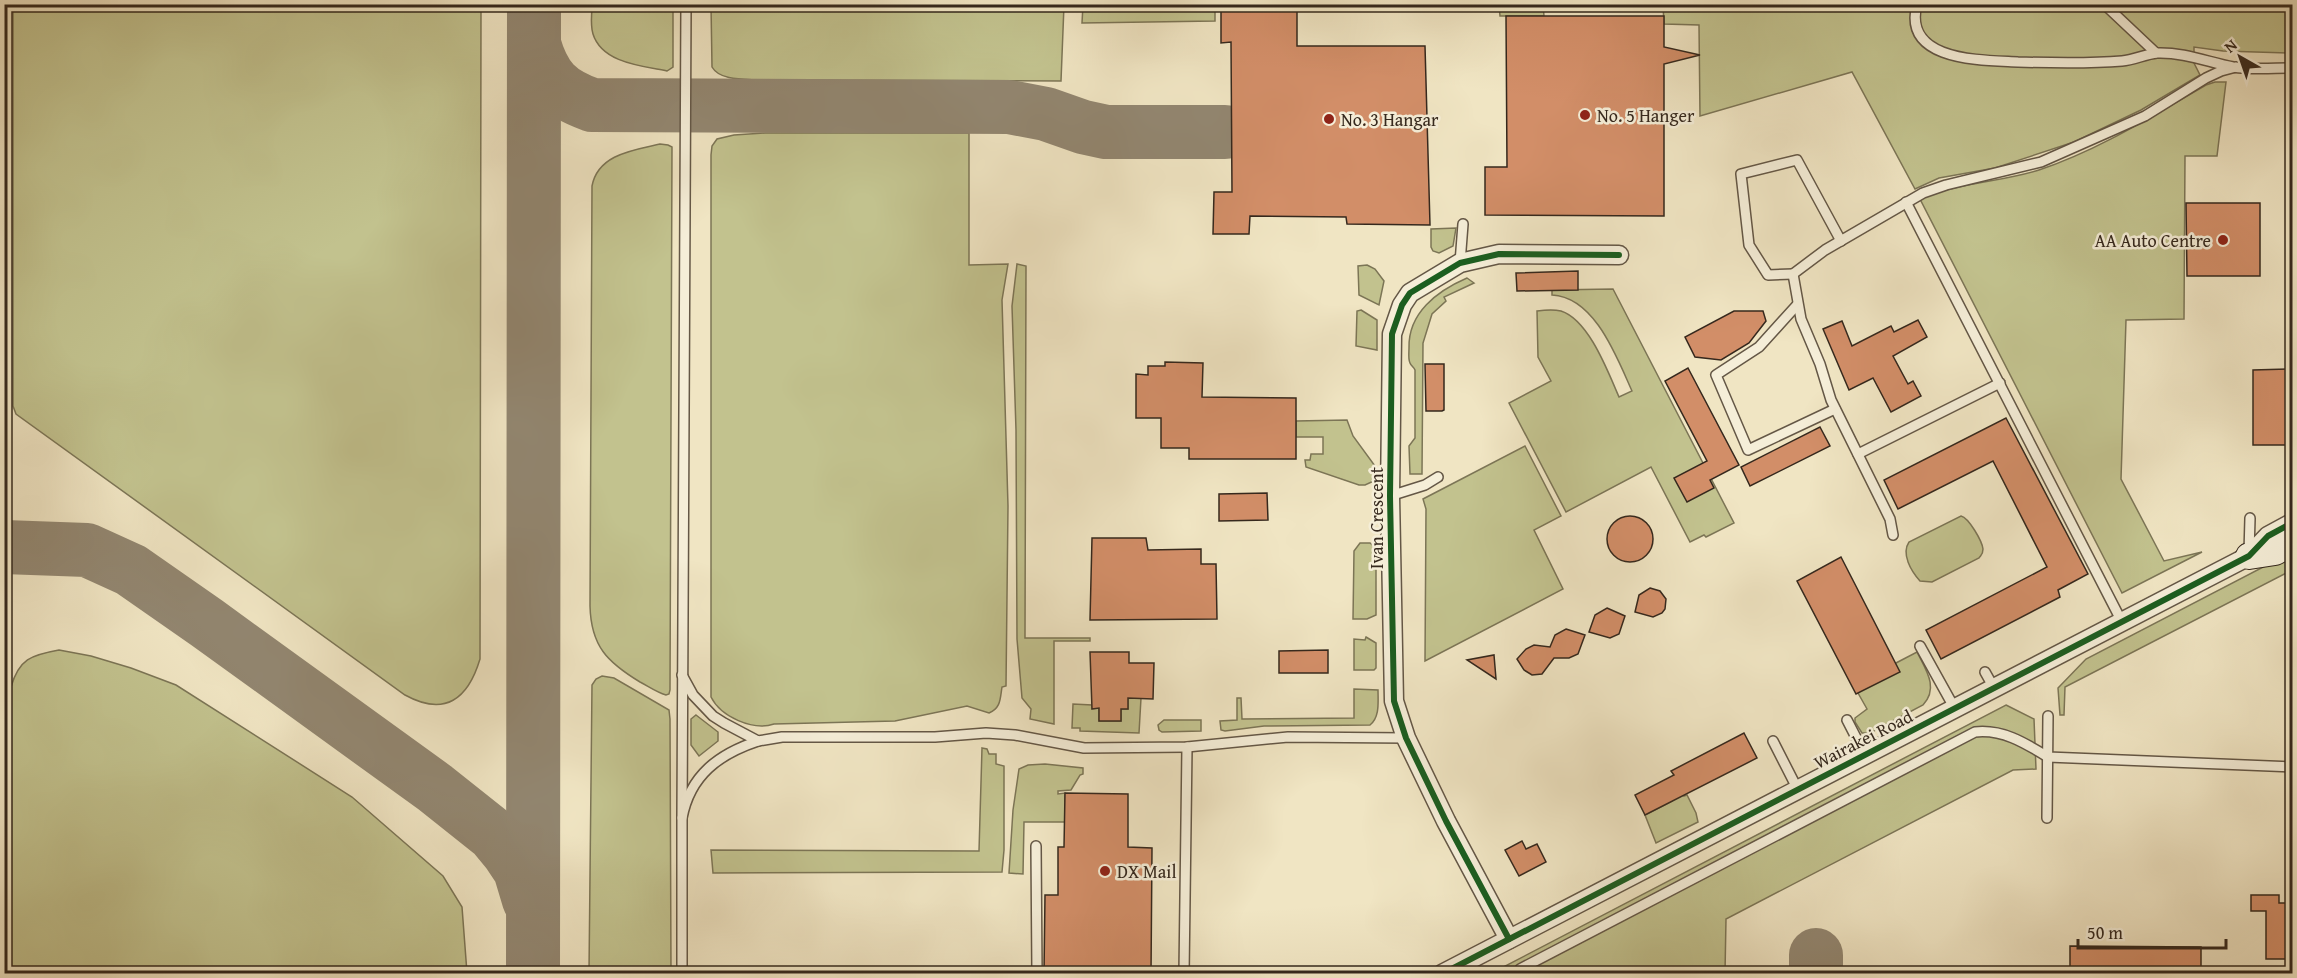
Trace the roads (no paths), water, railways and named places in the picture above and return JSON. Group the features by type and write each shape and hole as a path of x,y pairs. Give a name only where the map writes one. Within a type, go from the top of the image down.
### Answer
{"street":[{"name":"Ivan Crescent","path":"1509,939 1446,821 1406,738 1394,702 1390,496 1392,334 1402,305 1410,293 1460,263 1499,254 1619,255"},
{"name":"Wairakei Road","path":"1442,974 2249,556 2268,536 2292,523"},
{"path":"2249,556 2275,552 2292,543"}],"lane":[{"path":"682,974 681,671 686,4"},
{"path":"1917,4 1916,24 1923,39 1931,47 1956,57 2053,64 2119,61 2156,53 2193,57 2236,68"},
{"path":"2104,4 2156,53"},
{"path":"1841,241 1797,160 1741,174 1749,245 1768,275 1793,274 1825,249 1841,241 1906,202 1946,185 2041,162 2145,116 2221,71 2236,68 2292,68"},
{"path":"1906,202 2122,622"},
{"path":"1460,263 1463,224"},
{"path":"1793,274 1801,319 1820,364 1835,409 1890,519 1893,535"},
{"path":"1797,305 1759,346 1716,375 1748,450 1835,409"},
{"path":"1857,454 2000,383"},
{"path":"1390,496 1425,485 1438,477"},
{"path":"2249,556 2250,518"},
{"path":"1920,646 1955,709"},
{"path":"681,671 693,694 713,716 758,741"},
{"path":"1985,672 1994,688"},
{"path":"2047,818 2048,716"},
{"path":"1847,720 1865,755"},
{"path":"1517,974 1520,969 1531,963 1975,732 2003,734 2019,740 2048,757 2292,767"},
{"path":"682,818 688,794 710,766 729,752 758,741 782,737 935,737 986,733 1016,735 1084,748 1187,747 1288,737 1406,738"},
{"path":"1773,741 1798,790"},
{"path":"1184,974 1187,747"},
{"path":"1036,846 1037,974"}],"place":[{"name":"No. 5 Hanger","path":"1585,115"},
{"name":"No. 3 Hangar","path":"1329,119"},
{"name":"AA Auto Centre","path":"2223,240"},
{"name":"DX Mail","path":"1105,871"}]}
